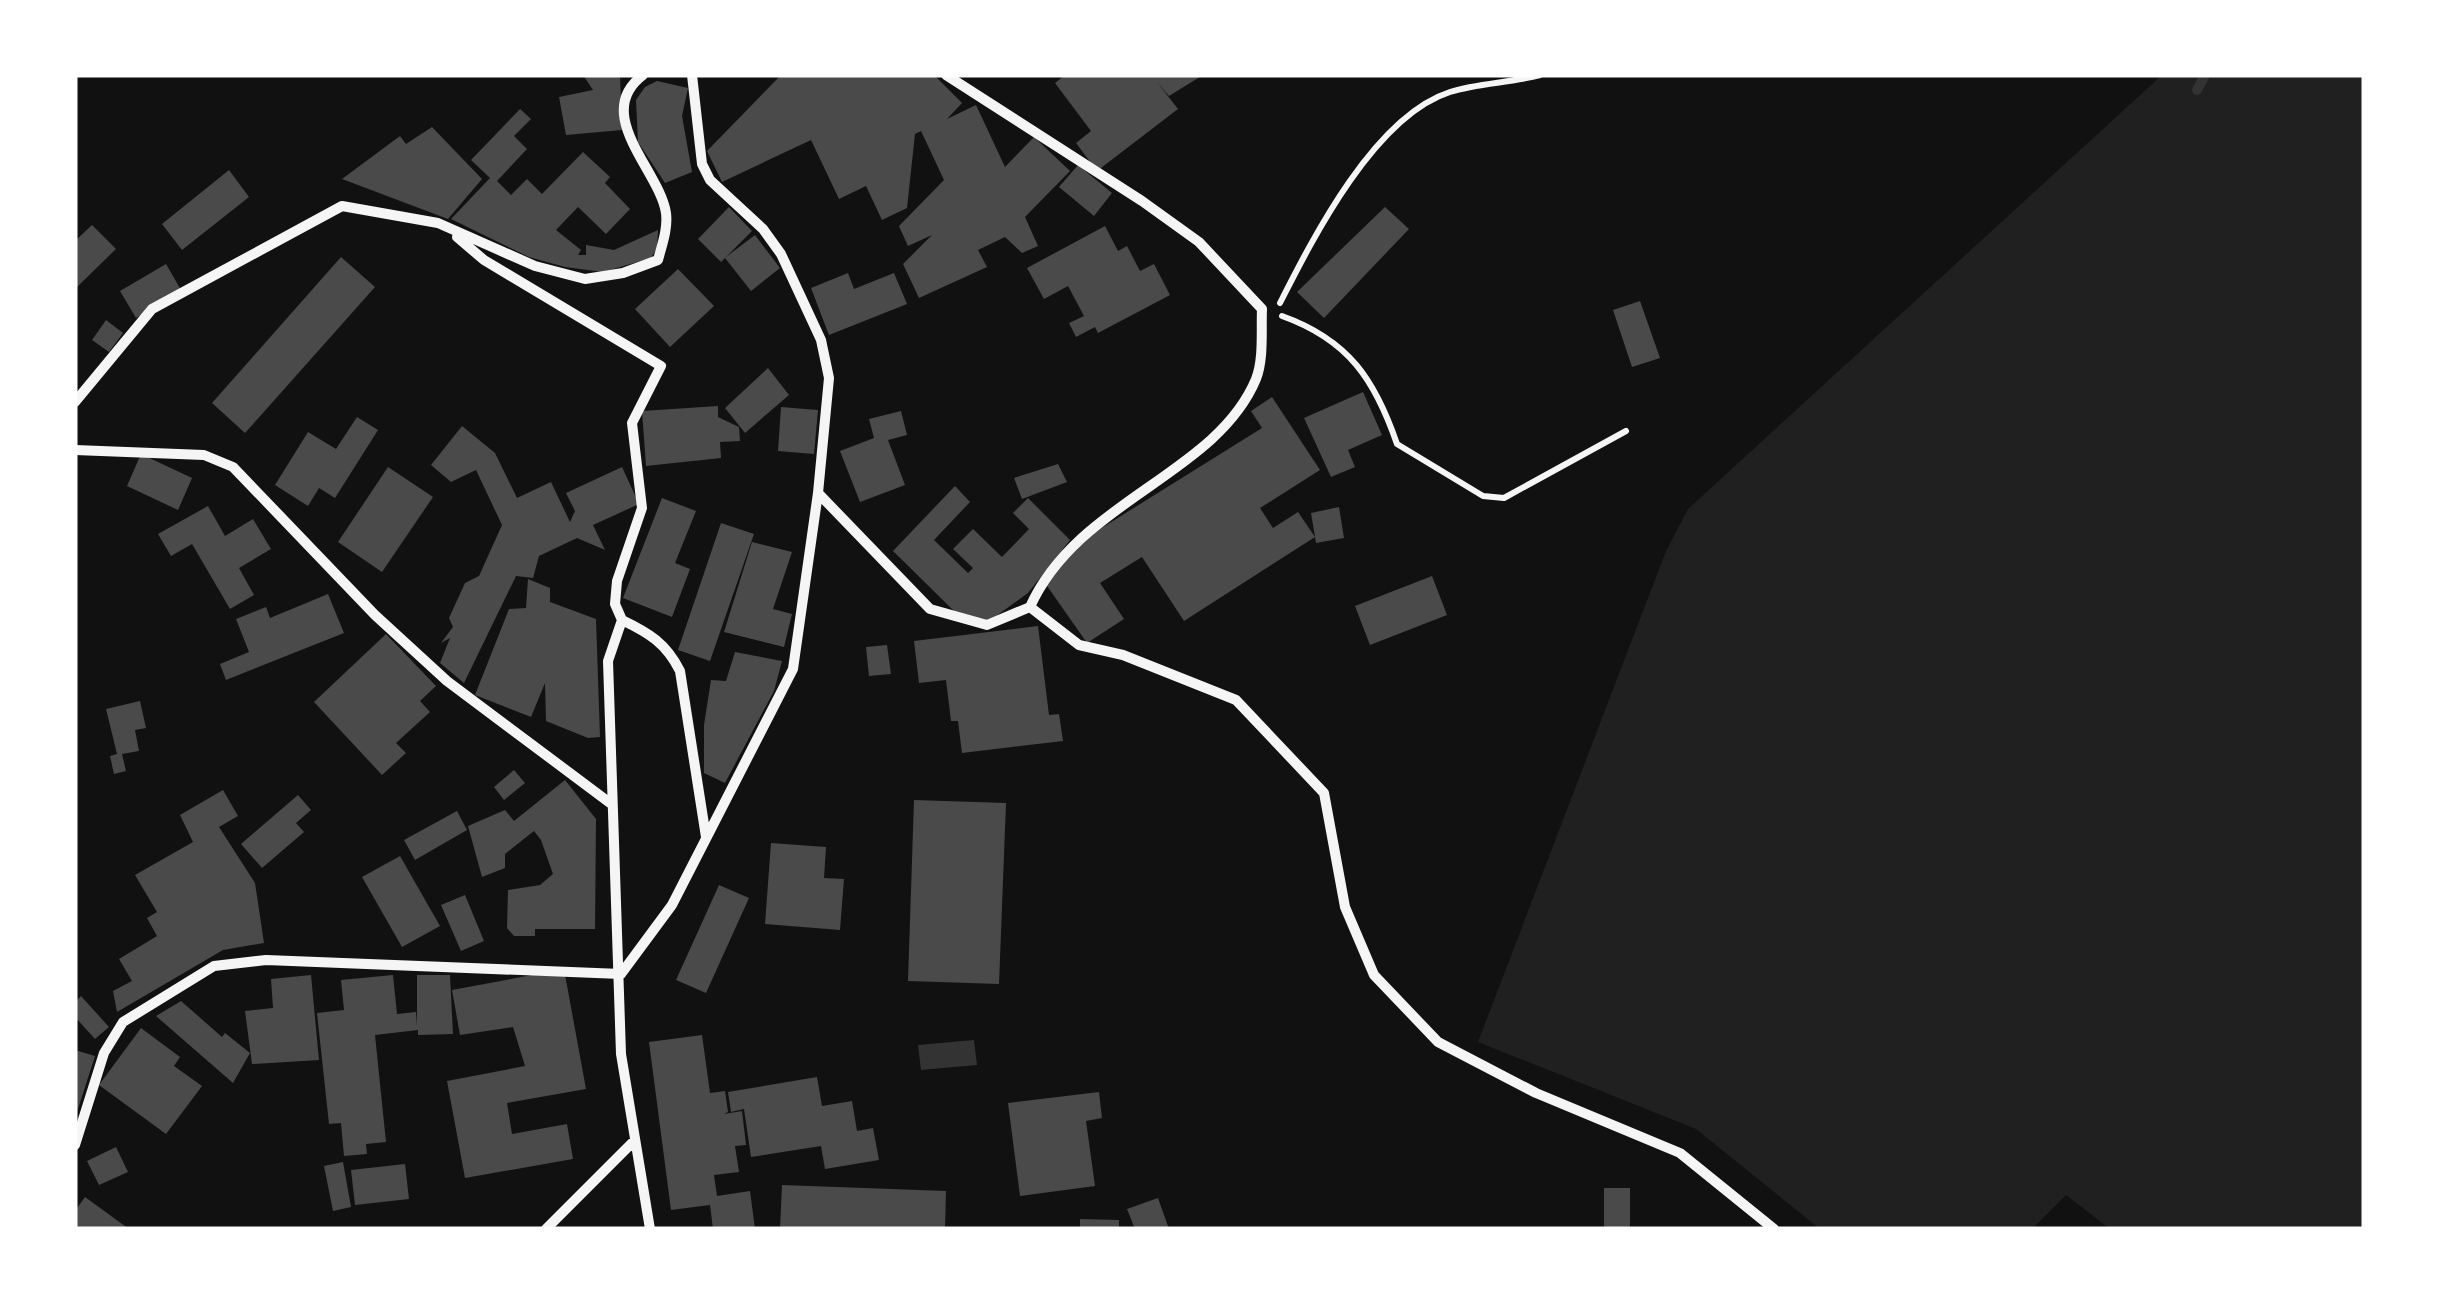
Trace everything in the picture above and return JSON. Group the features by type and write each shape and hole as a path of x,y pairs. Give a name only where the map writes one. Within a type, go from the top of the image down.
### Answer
{"street":[{"path":"448,230 535,266 586,279 623,273 658,260 666,212 624,125 627,100 643,75"},
{"path":"621,974 672,905 792,668 818,493 827,357 781,254 763,229 710,180 702,164 692,75"},
{"path":"818,493 930,609 987,626 1030,607 1042,582 1072,542 1205,443 1239,412 1258,374 1262,309 1199,242 1142,200 946,75"},
{"path":"75,402 152,309 342,206 438,223 484,260 661,366 632,423 642,508 617,581 616,604 622,620 608,661 610,803 621,974 620,1054 650,1229"},
{"path":"75,450 204,455 233,467 375,614 447,681 610,803"},
{"path":"1030,607 1079,646 1123,656 1236,700 1324,793 1345,908 1374,975 1438,1042 1536,1093 1680,1153 1774,1229"},
{"path":"622,620 654,636 670,650 680,671 706,838"},
{"path":"75,1145 104,1053 123,1022 214,966 266,960 621,974"},
{"path":"546,1229 635,1140"}],"path":[{"path":"1540,75 1450,92 1413,111 1361,164 1275,314 1312,327 1354,360 1380,394 1397,444 1483,496 1504,498 1626,431"}],"shaded area":[{"path":"2162,75 2364,75 2364,1229 2110,1229 2066,1195 2032,1229 1820,1229 1696,1129 1478,1042 1666,551 1688,509"},
{"path":"974,1040 977,1065 921,1070 918,1045"}],"building":[{"path":"583,75 620,75 622,130 566,135 559,97 593,90"},
{"path":"781,75 934,75 962,103 947,119 976,105 1005,167 1034,137 1070,171 1025,217 1038,246 1022,253 1005,237 978,250 987,267 919,298 903,264 932,235 908,246 899,226 944,180 921,131 915,134 907,208 882,220 866,186 839,199 811,140 722,182 707,151"},
{"path":"1065,75 1203,75 1169,96 1157,82 1178,109 1097,171 1076,143 1091,131 1055,83"},
{"path":"657,81 688,88 682,116 692,172 665,183 638,142 636,100 645,87"},
{"path":"520,109 531,119 514,136 527,149 497,181 511,195 527,179 542,194 583,152 610,177 605,183 630,209 606,234 578,207 556,230 581,250 578,255 586,255 586,245 614,250 658,230 657,248 651,258 603,272 565,267 529,257 451,219 490,178 471,160"},
{"path":"432,127 482,179 448,219 342,179 400,136 406,144"},
{"path":"1078,165 1112,193 1094,216 1059,187"},
{"path":"229,170 249,197 182,250 162,224"},
{"path":"729,207 752,231 726,257 755,235 780,268 751,291 725,258 721,262 698,239"},
{"path":"1385,207 1409,229 1324,318 1297,292"},
{"path":"92,225 116,249 75,289 75,241"},
{"path":"1105,226 1118,251 1127,246 1140,271 1154,264 1170,295 1098,333 1095,327 1076,337 1069,323 1084,316 1068,286 1044,299 1027,268"},
{"path":"341,257 375,287 245,433 212,403"},
{"path":"166,264 181,290 136,318 120,291"},
{"path":"678,269 714,306 670,347 635,309"},
{"path":"848,273 854,289 894,273 907,304 829,335 811,288"},
{"path":"1640,301 1660,358 1632,367 1613,310"},
{"path":"106,320 123,333 109,352 92,340"},
{"path":"768,368 789,395 745,433 725,408"},
{"path":"1363,392 1382,435 1348,450 1355,467 1331,477 1304,418"},
{"path":"1272,397 1320,470 1260,508 1273,528 1298,512 1315,537 1184,621 1142,557 1100,583 1124,619 1087,643 1045,583 1076,544 1262,428 1251,411"},
{"path":"718,406 718,417 739,427 740,441 720,442 721,458 646,466 642,411"},
{"path":"781,407 818,410 814,454 778,451"},
{"path":"901,411 907,435 888,440 905,485 860,502 840,451 874,438 869,419"},
{"path":"357,417 378,430 335,498 319,488 308,506 275,485 308,432 336,449"},
{"path":"462,426 495,453 517,498 551,482 570,522 575,511 566,493 622,467 639,504 593,525 605,550 577,538 539,556 533,578 516,576 464,683 440,663 450,638 441,643 453,627 449,618 465,583 479,576 502,525 476,470 451,482 431,465"},
{"path":"141,454 192,478 178,510 127,486"},
{"path":"1058,464 1067,482 1022,499 1014,478"},
{"path":"388,467 433,497 382,572 338,542"},
{"path":"955,486 970,502 934,540 968,573 973,568 953,549 973,529 1002,557 1029,529 1013,513 1028,498 1070,540 1028,593 985,624 954,611 893,551"},
{"path":"662,498 696,511 675,563 690,569 672,617 623,598"},
{"path":"208,506 225,536 253,519 271,549 239,568 254,595 230,609 192,544 171,556 158,534"},
{"path":"1339,507 1344,538 1316,543 1311,513"},
{"path":"721,523 754,534 710,661 678,650"},
{"path":"752,542 792,552 773,609 792,614 784,647 724,632"},
{"path":"1432,576 1447,615 1370,645 1355,606"},
{"path":"528,579 550,588 550,602 596,619 600,737 588,738 546,721 545,683 531,717 475,695 509,609 526,608"},
{"path":"328,594 344,633 226,680 220,664 249,652 236,619 266,607 270,618"},
{"path":"1038,626 1049,715 1059,714 1063,741 962,753 958,721 951,721 946,680 919,683 914,641"},
{"path":"386,634 436,686 420,701 430,712 396,743 406,753 382,775 314,702"},
{"path":"887,645 891,674 869,676 866,647"},
{"path":"735,652 782,661 774,691 725,783 704,773 704,725 711,680 726,681"},
{"path":"140,701 146,728 135,730 139,751 122,754 126,771 114,774 110,756 117,754 106,709"},
{"path":"514,770 525,783 504,800 494,787"},
{"path":"565,780 596,819 595,929 535,929 535,936 514,936 507,928 508,890 540,885 553,874 541,840 534,831 505,854 505,868 482,877 468,826 505,810 514,821"},
{"path":"223,790 238,816 219,827 255,883 264,943 223,950 117,1012 113,991 132,981 119,959 157,936 147,918 157,912 135,875 193,842 180,815"},
{"path":"298,795 311,810 296,823 304,832 262,868 241,844"},
{"path":"914,800 1006,803 999,984 908,981"},
{"path":"457,811 467,830 415,860 404,840"},
{"path":"771,843 826,847 824,878 844,879 840,930 765,924"},
{"path":"400,856 440,926 402,947 362,877"},
{"path":"719,885 749,898 706,993 676,980"},
{"path":"465,895 484,941 461,951 441,905"},
{"path":"564,969 586,1089 507,1103 512,1134 567,1124 573,1159 465,1178 447,1081 525,1066 513,1027 460,1035 452,990"},
{"path":"311,975 319,1060 252,1064 245,1011 273,1008 271,979"},
{"path":"393,975 397,1014 416,1012 417,1026 417,975 450,975 453,1034 418,1035 418,1030 375,1035 386,1142 366,1144 367,1154 344,1156 341,1123 329,1124 317,1013 344,1010 341,980"},
{"path":"81,996 109,1027 95,1039 75,1017 75,1002"},
{"path":"181,1001 222,1037 225,1033 250,1053 233,1083 156,1016"},
{"path":"141,1028 180,1057 174,1066 202,1086 166,1134 99,1085"},
{"path":"702,1035 710,1093 725,1091 728,1112 724,1114 742,1111 746,1145 735,1146 739,1172 714,1175 717,1196 750,1191 755,1229 713,1229 710,1205 671,1210 649,1042"},
{"path":"75,1050 95,1056 76,1115 75,1115"},
{"path":"817,1077 822,1106 852,1101 857,1131 873,1128 879,1160 825,1169 821,1146 751,1157 744,1109 731,1112 728,1092"},
{"path":"1099,1092 1102,1118 1086,1121 1095,1186 1020,1196 1008,1103"},
{"path":"116,1147 128,1172 99,1185 87,1161"},
{"path":"343,1162 351,1207 333,1211 324,1166"},
{"path":"405,1164 409,1199 355,1205 351,1170"},
{"path":"782,1185 946,1191 945,1229 780,1229"},
{"path":"1604,1188 1630,1188 1630,1229 1604,1229"},
{"path":"85,1197 129,1229 75,1229 75,1211"},
{"path":"1158,1198 1169,1229 1135,1229 1127,1209"},
{"path":"1080,1219 1119,1220 1119,1229 1080,1229"}],"waterway":[{"path":"2197,90 2205,75"}]}
